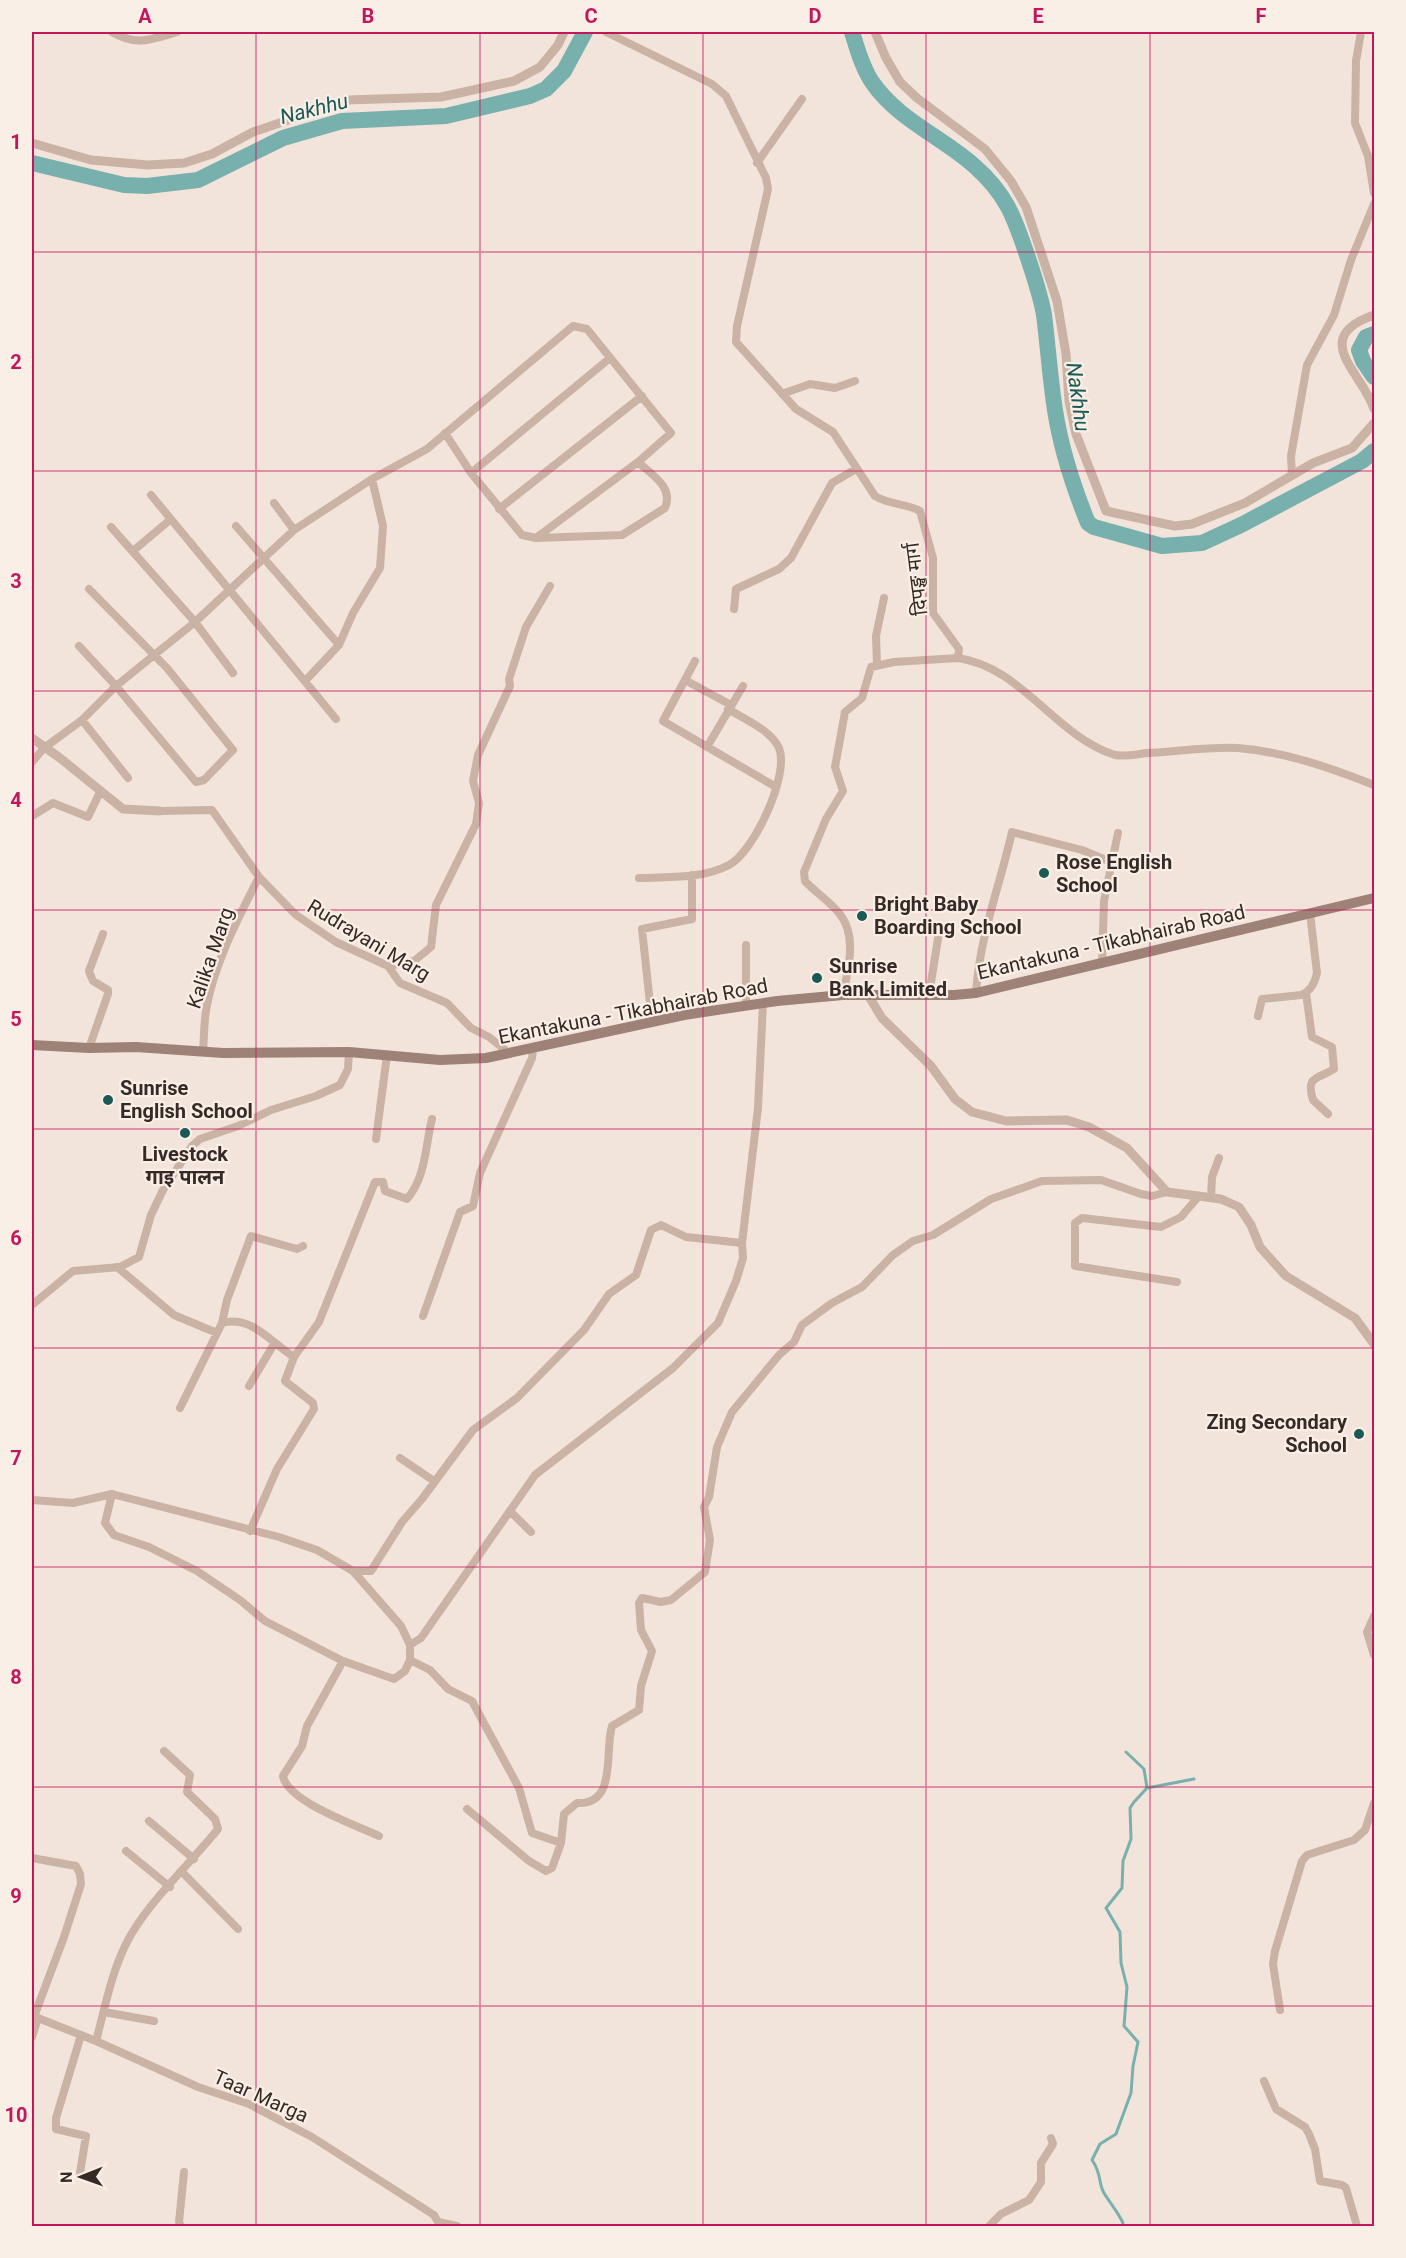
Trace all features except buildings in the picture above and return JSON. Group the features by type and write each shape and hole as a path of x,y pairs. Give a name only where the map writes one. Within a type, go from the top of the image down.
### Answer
{"main road":[{"name":"Ekantakuna - Tikabhairab Road","path":"32,1045 89,1048 136,1047 203,1052 349,1052 440,1060 510,1054 652,1022 747,1005 843,994 976,993 1374,898"}],"street":[{"path":"112,32 153,41 177,32"},
{"path":"32,144 91,160 148,165 184,164 212,154 253,132 347,100 441,97 514,81 540,67 554,51 564,32"},
{"name":"दिपङ्ख मार्ग","path":"606,32 721,90 726,96 766,178 766,204 737,326 736,342 796,409 833,432 875,496 882,501 909,505 920,511 933,558 933,613 959,649 957,658"},
{"path":"875,32 900,82 917,98 985,149 1011,181 1026,207 1057,301 1066,354 1069,401 1076,434 1106,511 1176,526 1192,524 1245,503 1313,462 1352,448 1374,423"},
{"path":"1361,32 1356,61 1355,123 1368,156 1374,193"},
{"path":"757,163 802,99"},
{"path":"1292,476 1291,456 1307,365 1334,315 1351,260 1374,204"},
{"path":"1374,315 1360,320 1347,331 1342,343 1344,358 1374,410"},
{"path":"32,762 44,748 82,720 116,686 195,622 262,557 294,530 372,479 427,449 573,326 587,329 671,433 638,462 536,538"},
{"path":"471,473 610,358"},
{"path":"782,394 810,384 835,388 855,381"},
{"path":"499,509 642,396"},
{"path":"445,433 471,473 499,509 522,535 536,538 622,536 665,508 669,495 666,489 638,462"},
{"path":"734,609 736,589 784,565 791,558 832,483 856,469"},
{"path":"305,681 339,645 353,614 380,568 383,526 372,479"},
{"path":"151,495 336,719"},
{"path":"274,503 294,530"},
{"path":"133,551 171,519"},
{"path":"111,526 195,622 233,673"},
{"path":"236,526 339,645"},
{"path":"388,966 414,961 431,947 436,905 476,824 479,803 473,781 478,755 510,686 509,678 526,627 550,586"},
{"path":"79,646 116,686 196,782 204,780 233,750 155,656 89,589"},
{"path":"877,665 876,636 884,598"},
{"path":"843,994 851,951 845,921 805,880 804,872 826,819 843,791 841,777 835,767 845,712 862,698 871,667 957,658 976,661 993,668 1056,719 1117,756 1238,748 1280,754 1334,769 1374,785"},
{"path":"695,661 663,721 776,787"},
{"path":"639,878 692,875 730,865 752,844 781,771 780,749 773,738 730,707 685,680"},
{"path":"708,747 743,686"},
{"path":"82,720 128,778"},
{"path":"32,738 123,809 160,811"},
{"path":"32,816 53,802 88,817 100,792"},
{"name":"Rudrayani Marg","path":"160,811 212,810 259,878 296,915 336,942 388,966 400,983 447,1003 471,1028 489,1037 510,1054"},
{"path":"976,993 985,924 1001,880 1012,832 1082,850 1111,862"},
{"path":"1102,963 1101,927 1118,833"},
{"path":"652,1022 642,929 692,919 692,875"},
{"name":"Kalika Marg","path":"203,1052 206,1009 220,965 238,918 259,878"},
{"path":"1310,913 1317,973 1306,993 1312,1037 1332,1047 1334,1069 1317,1075 1312,1083 1313,1100 1328,1114"},
{"path":"929,995 939,932"},
{"path":"89,1048 108,994 108,990 93,981 88,971 102,934"},
{"path":"746,945 747,1005"},
{"path":"1258,1016 1262,999 1306,993"},
{"path":"868,995 882,1018 931,1066 955,1099 972,1112 1006,1121 1067,1120 1089,1126 1127,1148 1167,1192"},
{"path":"410,1645 421,1638 535,1475 673,1368 718,1323 743,1258 742,1243 758,1108 763,1004"},
{"path":"423,1316 460,1212 473,1206 480,1173 532,1058 533,1050"},
{"path":"32,1305 74,1271 116,1266 139,1257 151,1215 163,1190 192,1146 200,1139 340,1084 348,1069 349,1052"},
{"path":"376,1139 387,1055"},
{"path":"250,1531 277,1469 314,1409 313,1403 285,1382 294,1357 319,1322 375,1182 383,1182 386,1191 407,1199 421,1180 432,1119"},
{"path":"1210,1198 1212,1177 1219,1158"},
{"path":"467,1809 529,1861 546,1871 552,1868 561,1843 564,1814 577,1803 589,1803 599,1797 607,1777 612,1726 639,1710 641,1686 652,1651 641,1630 639,1603 642,1598 661,1602 671,1600 705,1572 710,1540 704,1507 710,1491 722,1432 732,1412 779,1355 794,1342 802,1325 832,1303 862,1287 893,1256 913,1241 933,1235 991,1199 1021,1187 1053,1180 1101,1180 1152,1196 1167,1192 1221,1199 1239,1207 1251,1225 1260,1247 1286,1276 1355,1318 1374,1344"},
{"path":"1177,1282 1075,1266 1075,1223 1082,1218 1161,1227 1180,1217 1198,1197"},
{"path":"353,1571 371,1571 402,1522 473,1430 517,1398 585,1330 609,1294 636,1275 651,1230 660,1225 686,1237 742,1243"},
{"path":"180,1408 222,1323 226,1300 251,1236 297,1249 303,1246"},
{"path":"116,1266 174,1315 217,1333"},
{"path":"222,1323 242,1320 294,1357"},
{"path":"249,1386 274,1344"},
{"path":"400,1458 434,1481"},
{"path":"32,1500 73,1503 112,1494 308,1546 353,1571 401,1626 410,1645 410,1660 405,1671 394,1679 344,1661 265,1621 240,1600 197,1571 149,1547 114,1535 105,1523 112,1494"},
{"path":"511,1512 531,1532"},
{"path":"1374,1616 1367,1632 1374,1655"},
{"path":"410,1660 430,1670 448,1689 472,1701 519,1788 532,1833 561,1843"},
{"path":"344,1661 307,1726 303,1746 283,1776 285,1785 297,1795 379,1836"},
{"path":"96,2041 117,1962 127,1942 218,1829 219,1824 191,1799 187,1792 190,1775 164,1751"},
{"path":"1280,2010 1273,1964 1302,1861 1307,1855 1354,1840 1365,1830 1374,1803"},
{"path":"149,1821 194,1859"},
{"path":"126,1851 170,1887"},
{"path":"32,1857 76,1866 81,1884 35,2015 32,2037"},
{"path":"183,1873 238,1929"},
{"path":"104,2012 154,2021"},
{"name":"Taar Marga","path":"35,2015 198,2087 249,2104 312,2137 434,2215 438,2222 457,2226"},
{"path":"80,2173 87,2136 56,2129 56,2118 81,2035"},
{"path":"1264,2080 1276,2109 1305,2127 1309,2134 1315,2149 1320,2181 1342,2185 1346,2188 1357,2226"},
{"path":"989,2226 1001,2214 1029,2200 1041,2182 1041,2163 1053,2144 1051,2138"},
{"path":"181,2226 179,2222 184,2172"}],"waterway":[{"name":"Nakhhu","path":"32,163 124,185 147,186 198,180 283,138 342,121 446,116 530,96 546,89 564,71 585,32"},
{"name":"Nakhhu","path":"852,32 868,76 887,100 977,169 994,186 1013,217 1042,304 1058,425 1068,467 1088,523 1094,527 1162,546 1202,543 1362,461 1374,451"},
{"name":"Nakhhu","path":"1374,334 1366,337 1359,350 1363,361 1374,377"},
{"path":"1126,1752 1144,1769 1147,1788"},
{"path":"1122,2226 1121,2219 1102,2189 1092,2160 1100,2144 1116,2134 1131,2093 1138,2042 1124,2026 1127,1987 1121,1963 1120,1932 1106,1908 1122,1888 1123,1861 1131,1839 1130,1808 1134,1802 1147,1788 1194,1779"}],"place":[{"name":"Rose English School","path":"1044,873"},
{"name":"Bright Baby Boarding School","path":"862,916"},
{"name":"Sunrise Bank Limited","path":"817,978"},
{"name":"Sunrise English School","path":"108,1100"},
{"name":"Livestock गाइ पालन","path":"185,1133"},
{"name":"Zing Secondary School","path":"1359,1434"}]}
